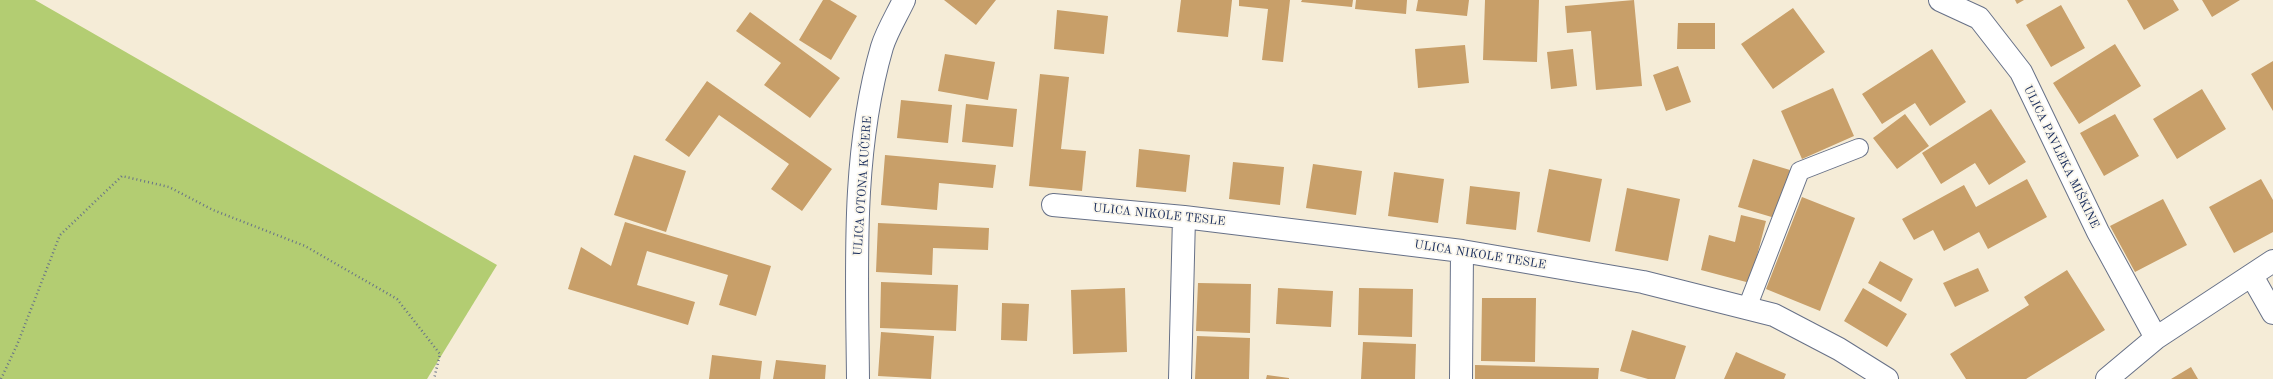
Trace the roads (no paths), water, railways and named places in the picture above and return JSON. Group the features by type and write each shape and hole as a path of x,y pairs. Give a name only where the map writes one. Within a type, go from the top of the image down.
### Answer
{"street":[{"name":"ULICA OTONA KUČERE","path":"858,379 857,240 865,123 883,46 904,0"},
{"name":"ULICA PAVLEKA MIŠKINE","path":"1940,0 1979,18 2021,72 2098,232 2156,338"},
{"name":"ULICA NIKOLE TESLE","path":"1053,205 1184,217 1462,251 1643,282 1774,315 1839,349 1887,379"},
{"path":"1180,379 1184,217"},
{"path":"1461,379 1462,251"},
{"path":"2107,379 2156,338 2273,261"},
{"path":"2252,276 2273,313"}],"lane":[{"path":"1747,308 1800,171 1859,148"}]}
